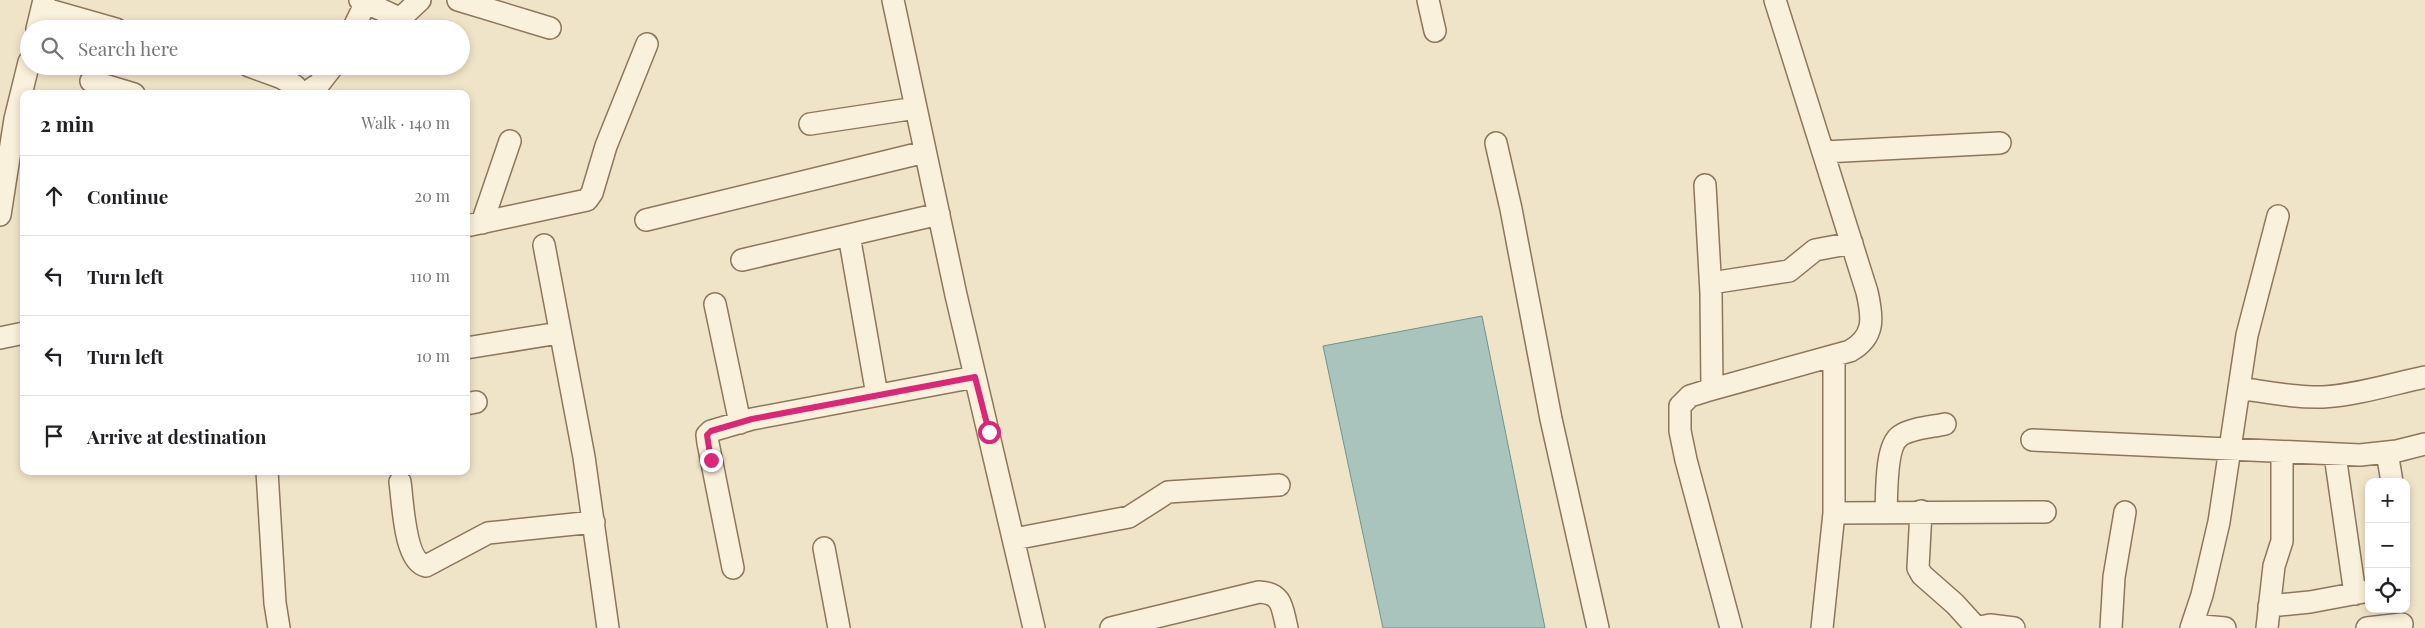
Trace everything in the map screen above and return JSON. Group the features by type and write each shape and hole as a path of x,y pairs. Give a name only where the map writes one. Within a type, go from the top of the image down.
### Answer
{"street":[{"path":"356,20 364,0 397,17 404,15 420,0"},
{"path":"458,0 550,28"},
{"path":"893,0 975,377 1034,628"},
{"path":"1428,0 1435,31"},
{"path":"1731,628 1686,460 1678,415 1680,406 1690,396 1834,356 1861,345 1869,330 1870,307 1852,243 1775,0"},
{"path":"39,20 43,4 90,20"},
{"path":"474,225 587,200 592,193 606,146 647,44"},
{"path":"22,90 26,75"},
{"path":"274,75 295,86 296,90"},
{"path":"310,90 319,84 326,75"},
{"path":"91,81 121,90"},
{"path":"1,206 20,99"},
{"path":"810,124 916,108"},
{"path":"474,225 510,141"},
{"path":"1496,143 1511,209 1551,419 1598,628"},
{"path":"1824,152 2000,143"},
{"path":"646,220 925,152"},
{"path":"1704,185 1711,283 1712,389"},
{"path":"742,260 939,214"},
{"path":"2225,628 2192,626 2202,595 2219,522 2247,335 2278,216"},
{"path":"848,235 877,395"},
{"path":"1711,283 1788,271 1815,250 1852,243"},
{"path":"544,245 559,333 584,457 608,628"},
{"path":"715,304 740,423"},
{"path":"470,347 559,333"},
{"path":"0,338 20,334"},
{"path":"1822,628 1834,512 1834,356"},
{"path":"2238,388 2299,396 2324,396 2354,393 2425,376"},
{"path":"733,568 707,435 711,431 740,423 975,377"},
{"path":"1886,512 1891,449 1899,436 1946,424"},
{"path":"2032,440 2230,448 2335,455 2387,452 2425,444"},
{"path":"2266,628 2274,566 2282,541 2282,452"},
{"path":"2387,452 2391,478"},
{"path":"2268,606 2310,602 2362,592 2335,455"},
{"path":"267,475 274,603 279,628"},
{"path":"400,482 408,541 414,558 421,565 426,566 488,533 594,522"},
{"path":"1014,539 1130,517 1168,492 1279,485"},
{"path":"1921,511 1918,568 1922,574 1955,604 1976,628 1990,626 2014,628"},
{"path":"1834,512 2045,512"},
{"path":"2111,628 2114,576 2125,512"},
{"path":"824,548 839,628"},
{"path":"1111,628 1259,592 1271,592 1277,596 1282,606 1287,628"},
{"path":"2367,628 2402,624"}],"water":[{"path":"1482,316 1545,628 1383,628 1323,346"}],"route":[{"path":"711,460 707,435 711,431 752,419 975,377 989,432"}]}
